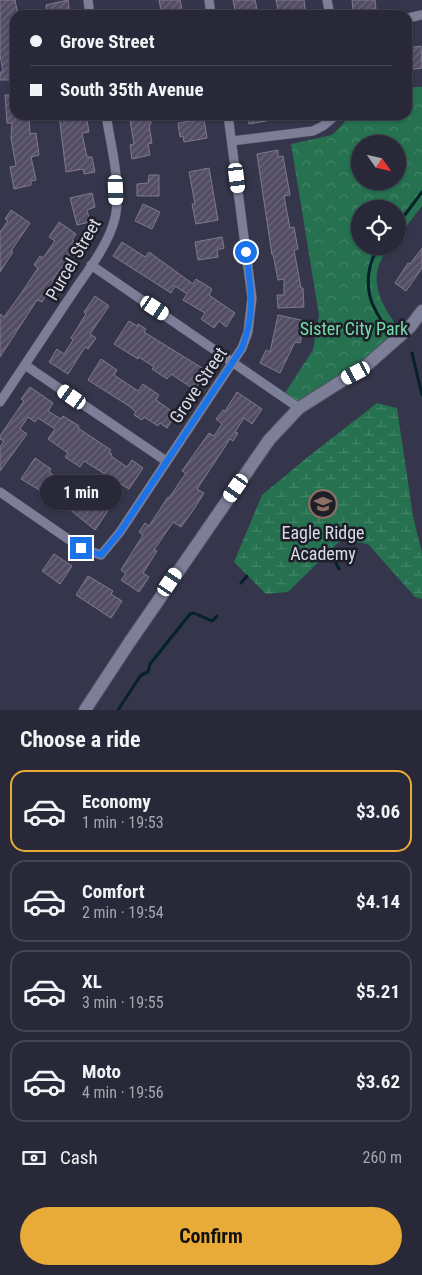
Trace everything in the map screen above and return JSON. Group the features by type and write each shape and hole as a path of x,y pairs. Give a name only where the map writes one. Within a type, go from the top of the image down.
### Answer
{"street":[{"name":"Purcel Street","path":"0,402 92,265 109,235 117,203 116,176 107,120"},
{"name":"Grove Street","path":"0,492 81,548 101,555 120,532 234,362 248,332 252,298 229,120"},
{"path":"232,141 313,131 332,120"},
{"path":"92,265 298,408"},
{"path":"85,710 128,643 269,440 298,408 367,365 410,327 422,311"},
{"path":"25,365 166,461"}],"green space":[{"name":"Sister City Park","path":"412,87 422,87 422,206 406,227 406,200 351,200 351,255 384,255 378,270 378,292 402,334 299,408 283,396 313,350 319,315 291,144 332,135 345,120 412,120"},
{"path":"377,403 397,408 413,516 422,553 422,599 415,597 368,544 341,540 288,592 266,594 234,562 262,495"}],"building":[{"path":"0,0 15,0 17,10 10,10 10,80 0,80 0,72 3,72 0,55"},
{"path":"68,0 69,10 46,10 46,5"},
{"path":"159,0 180,0 182,10 161,10"},
{"path":"233,0 255,0 257,10 235,10"},
{"path":"276,0 304,0 305,10 278,10"},
{"path":"352,0 375,0 376,9 353,10"},
{"path":"421,46 422,68 412,69 412,47"},
{"path":"5,95 10,95 10,120 29,120 30,134 36,133 39,155 31,157 36,180 31,181 31,185 14,189 10,167 16,166 11,138 12,123 7,123"},
{"path":"60,120 87,120 89,132 82,133 87,157 92,157 95,172 84,174 83,169 66,172"},
{"path":"130,120 151,120 151,124 149,125 152,143 148,144 150,155 132,159 130,145 134,144"},
{"path":"204,120 207,138 184,142 183,136 180,137 178,123"},
{"path":"249,120 271,120 249,124"},
{"path":"278,150 278,157 283,156 290,195 284,196 290,228 294,227 298,249 294,250 301,288 303,288 304,307 278,308 277,295 284,295 284,279 278,280 272,255 257,154"},
{"path":"209,168 218,220 196,224 192,204 195,204 189,172"},
{"path":"149,175 159,175 159,196 137,196 137,184 148,183"},
{"path":"92,193 95,207 87,210 90,222 77,225 70,198"},
{"path":"143,204 160,212 152,229 135,221"},
{"path":"11,210 30,223 11,251 13,252 0,272 0,232 8,221 5,219"},
{"path":"59,222 76,234 72,240 78,244 52,281 54,283 42,302 37,300 0,357 0,314 4,317 38,268 34,265 40,256 43,258 55,241 49,237"},
{"path":"222,237 224,248 217,250 218,257 198,260 195,242"},
{"path":"122,242 145,257 149,252 193,284 196,279 212,289 209,295 235,313 226,327 219,321 214,328 201,319 205,313 183,300 187,294 175,286 171,293 113,256"},
{"path":"422,248 422,268 406,291 395,283 408,263 410,264"},
{"path":"95,296 109,306 90,334 96,338 88,349 85,347 68,374 49,362 57,349 64,354 73,340 71,338 86,314 84,312"},
{"path":"278,315 305,321 300,343 295,342 280,373 260,363 266,350 270,352"},
{"path":"129,321 146,329 144,332 207,371 195,390 171,374 167,379 139,357 138,359 114,344"},
{"path":"101,359 117,370 114,375 138,391 143,384 159,395 156,400 176,414 167,428 160,423 158,426 144,417 142,420 134,415 136,412 129,406 88,380"},
{"path":"30,387 53,403 48,411 61,419 63,416 79,426 78,428 111,450 109,453 112,454 111,456 127,467 132,460 143,468 129,489 84,461 80,467 65,457 68,453 48,439 55,429 38,418 35,422 28,417 20,429 27,434 0,471 0,447 4,441 0,439 0,436 24,401 21,399"},
{"path":"237,392 262,409 252,424 244,418 235,432 238,433 233,441 230,439 197,489 204,493 194,509 181,527 173,522 154,550 157,551 143,573 149,577 139,592 121,580 126,574 121,570 143,535 139,532 145,523 149,526 169,498 186,473 182,471 209,433 214,436 222,424 216,419 223,410 225,411"},
{"path":"35,458 51,469 49,472 92,503 96,496 111,506 95,530 63,504 21,479"},
{"path":"54,554 72,566 60,584 42,571"},
{"path":"88,576 113,591 111,594 122,601 111,618 76,595"}],"waterway":[{"path":"406,213 422,192"},
{"path":"375,255 370,266 368,281 372,303 383,323"},
{"path":"412,353 422,395"},
{"path":"330,550 339,569"},
{"path":"241,583 247,576"},
{"path":"118,710 141,675 148,672 150,664 190,614 194,613 212,621 217,616"}],"place":[{"name":"Eagle Ridge Academy","path":"323,504"}],"route":[{"path":"81,548 101,555 105,552 242,348 251,317 252,298 246,252"}]}
